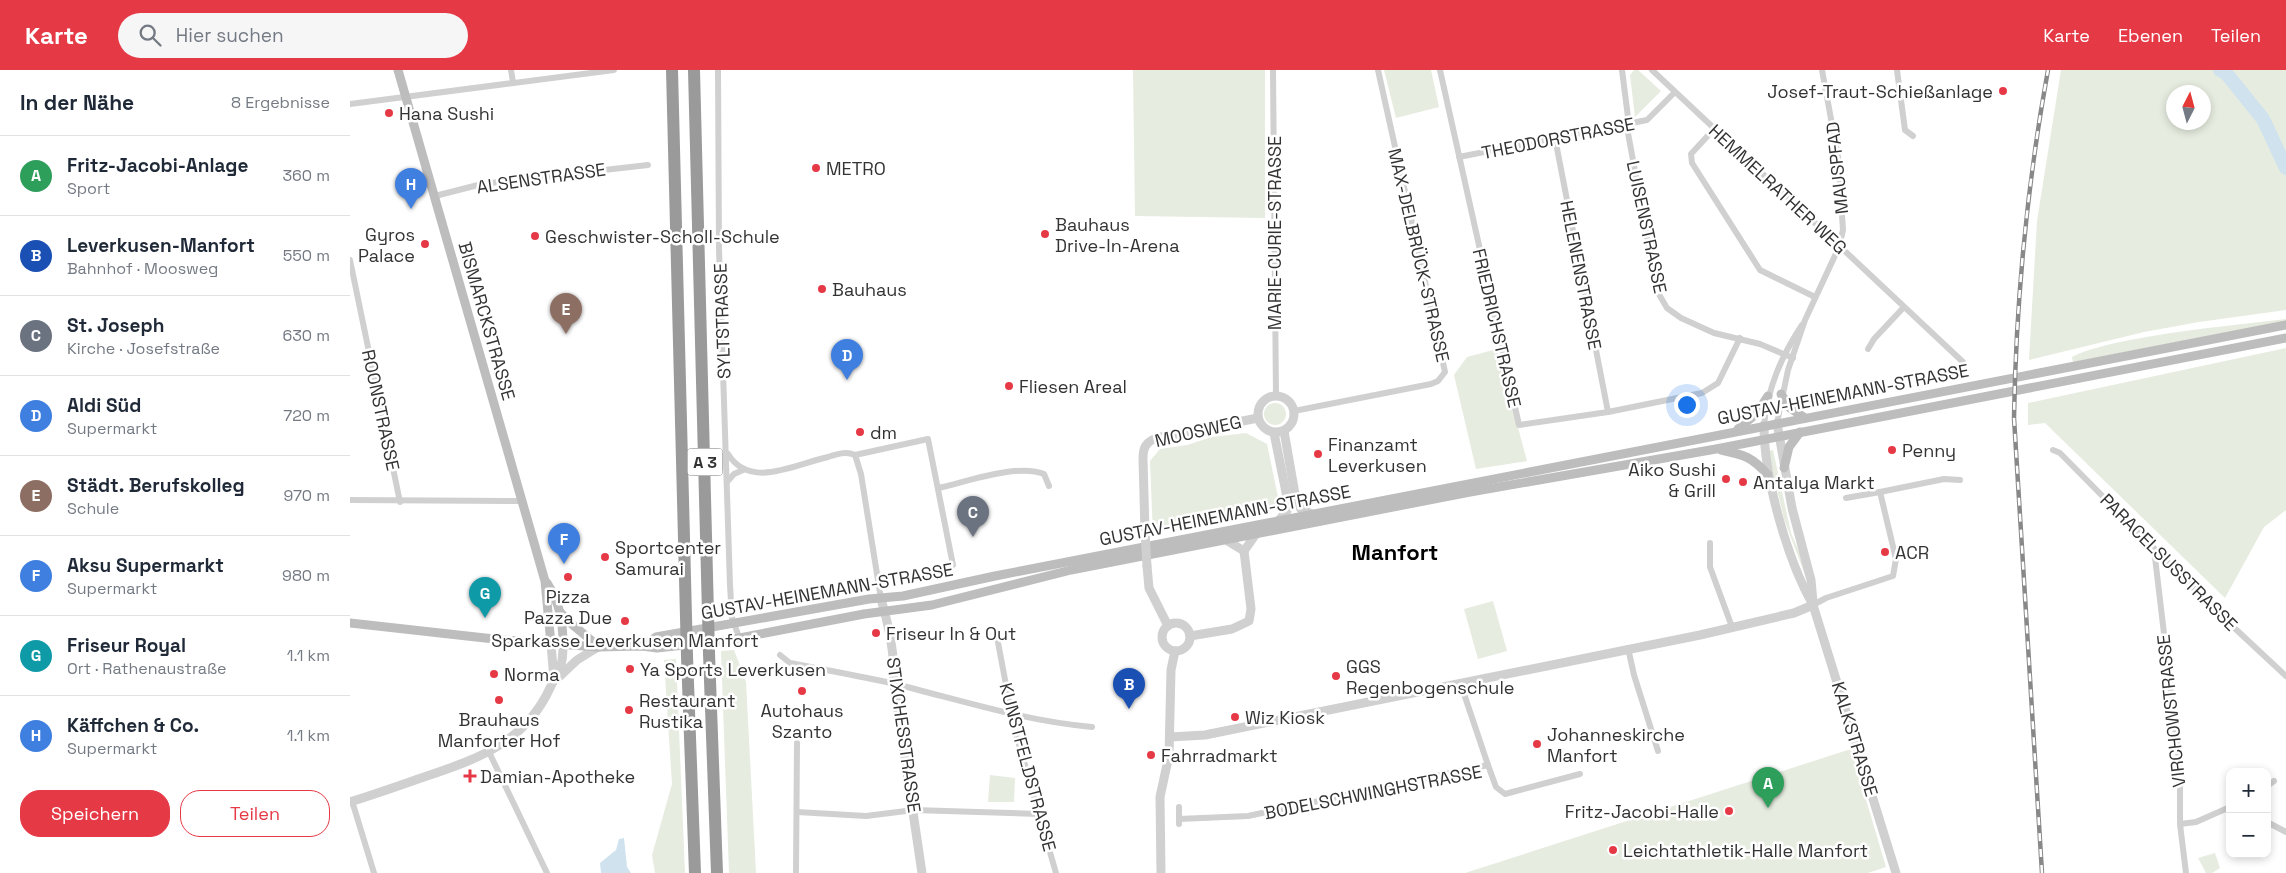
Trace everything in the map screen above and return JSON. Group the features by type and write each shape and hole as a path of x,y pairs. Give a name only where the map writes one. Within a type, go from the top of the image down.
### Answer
{"highway":[{"name":"A 3","path":"672,70 687,656 695,873"},
{"name":"A 3","path":"694,70 709,652 717,873"}],"main road":[{"name":"BISMARCKSTRASSE","path":"398,70 545,581 551,644"},
{"name":"GUSTAV-HEINEMANN-STRASSE","path":"642,646 656,638 941,589 995,576 1279,520 2286,325"},
{"name":"GUSTAV-HEINEMANN-STRASSE","path":"350,623 551,644 598,647 642,646 657,648 739,638 864,614 932,605 1070,570 1476,490 1716,449 1764,438 2286,338"},
{"path":"1781,394 1790,408 1805,418"},
{"path":"1736,431 1754,416 1768,396"},
{"path":"1784,468 1789,447 1800,432"},
{"path":"1716,449 1748,456 1768,475"},
{"name":"BISMARCKSTRASSE","path":"545,581 555,595 561,613 563,645"},
{"path":"561,613 598,647"}],"street":[{"path":"512,70 513,82"},
{"path":"350,104 614,70"},
{"name":"SYLTSTRASSE","path":"718,70 719,248 727,453 726,483 733,625 739,638"},
{"name":"MARIE-CURIE-STRASSE","path":"1273,70 1276,396"},
{"name":"MAX-DELBRÜCK-STRASSE","path":"1294,411 1431,384 1438,381 1445,372 1378,70"},
{"name":"FRIEDRICHSTRASSE","path":"1440,70 1519,425 1608,412 1702,393 1711,389 1722,376 1740,338"},
{"name":"LUISENSTRASSE","path":"1622,70 1629,125 1628,133 1657,291 1667,308 1681,318 1714,332 1740,338 1793,358"},
{"name":"HEMMELRATHER WEG","path":"1652,70 1797,204 1839,247 1963,362"},
{"name":"MAUSPFAD","path":"1777,423 1781,394 1805,320 1839,247 1843,230 1842,191 1832,118 1822,70"},
{"path":"1897,70 1905,130 1913,136"},
{"name":"THEODORSTRASSE","path":"1459,157 1648,120 1675,92"},
{"path":"1714,129 1691,154 1692,162 1760,270 1815,297"},
{"name":"HELENENSTRASSE","path":"1556,138 1608,412"},
{"name":"ALSENSTRASSE","path":"435,196 482,184 648,165"},
{"name":"ROONSTRASSE","path":"350,260 400,502"},
{"path":"1868,349 1874,339 1904,307"},
{"name":"MAUSPFAD","path":"1764,425 1768,396 1784,354 1805,320"},
{"path":"1276,396 1290,402 1294,411 1291,425 1284,431 1274,433 1263,428 1258,418 1262,402 1276,396"},
{"name":"MOOSWEG","path":"1168,626 1149,588 1145,532 1143,449 1147,442 1156,438 1258,418"},
{"name":"KALKSTRASSE","path":"1777,423 1795,523 1811,580 1813,605"},
{"name":"KALKSTRASSE","path":"1764,425 1768,475 1784,533 1804,589 1813,605 1896,873"},
{"path":"1284,431 1296,500 1301,508 1312,514"},
{"path":"1274,433 1288,502 1287,511 1279,520"},
{"path":"727,453 732,461 743,470 758,474 838,454 855,455 928,439 953,565"},
{"name":"PARACELSUSSTRASSE","path":"2052,450 2060,453 2213,608 2286,676"},
{"path":"855,455 861,474 882,599"},
{"path":"726,483 734,474 743,470"},
{"path":"938,488 1005,472 1035,470 1044,474 1049,486"},
{"path":"1846,498 1944,479 1960,480"},
{"path":"1170,737 1204,735 1794,613 1826,598 1893,576 1896,559 1880,492"},
{"path":"350,500 400,502 522,501"},
{"path":"1190,636 1232,630 1249,621 1251,609 1244,551 1256,534"},
{"path":"1226,540 1244,551"},
{"path":"1710,542 1710,567 1732,627"},
{"name":"VIRCHOWSTRASSE","path":"2154,549 2180,769 2180,824 2186,873"},
{"name":"STIXCHESSTRASSE","path":"882,599 894,670 894,684 922,873"},
{"path":"1177,624 1186,628 1190,636 1186,648 1175,651 1169,650 1162,636 1168,626 1177,624"},
{"name":"KUNSTFELDSTRASSE","path":"996,632 1011,715 1056,873"},
{"path":"551,644 554,680"},
{"path":"374,873 351,802 463,764 506,742 529,722 545,700 561,669 563,645"},
{"path":"554,680 565,674 577,660 598,647"},
{"path":"1628,648 1636,683 1658,751"},
{"path":"1161,873 1160,797 1169,755 1171,670 1175,651"},
{"path":"780,655 790,663 894,684 1011,715 1057,724 1092,727"},
{"path":"1460,682 1488,765"},
{"path":"796,873 797,743"},
{"path":"489,752 547,873"},
{"name":"BODELSCHWINGHSTRASSE","path":"1178,807 1179,822 1248,816 1488,765 1496,787 1505,794 1580,774"},
{"path":"797,812 866,816 914,810 1039,814"},
{"path":"2180,824 2196,822 2226,810"},
{"path":"2271,824 2286,832"}],"shaded area":[{"path":"1133,70 1265,70 1265,218 1135,216"},
{"path":"1384,70 1431,70 1439,107 1396,118"},
{"path":"1634,70 1638,70 1661,91 1635,117 1630,75"},
{"path":"2061,70 2286,70 2286,310 2144,332 2029,360 2037,221"},
{"path":"2286,319 2286,321 2073,362 2072,357 2086,351 2150,336"},
{"path":"2286,348 2286,510 2264,527 2225,598 2045,423 2028,425 2028,403"},
{"path":"1497,349 1527,461 1476,469 1454,375 1467,357"},
{"path":"1271,403 1279,403 1286,410 1286,418 1279,425 1271,425 1264,418 1264,410"},
{"path":"1246,433 1267,444 1279,502 1274,507 1175,526 1153,535 1150,461 1160,449 1187,445 1212,437"},
{"path":"1773,450 1791,533 1801,556 1808,583 1784,519 1768,451"},
{"path":"1493,601 1507,651 1478,659 1464,609"},
{"path":"734,650 746,682 756,873 729,873 721,651"},
{"path":"676,659 685,873 655,873 652,855 672,784 664,660"},
{"path":"1851,749 1886,867 1868,873 1465,873"},
{"path":"990,775 1015,778 1014,802 988,802"},
{"path":"2215,853 2220,868 2212,873 2206,873 2198,858"}],"water":[{"path":"624,838 627,867 631,873 601,873 600,863 616,850 619,839"}],"waterway":[{"path":"2220,70 2226,73 2263,119 2286,168"}],"railway":[{"path":"2042,873 2014,418 2017,330 2024,243 2034,156 2048,70"}],"place":[{"name":"Josef-Traut-Schießanlage","path":"2003,91"},
{"name":"Hana Sushi","path":"389,113"},
{"name":"METRO","path":"816,168"},
{"name":"Käffchen & Co.","path":"411,209"},
{"name":"Bauhaus Drive-In-Arena","path":"1045,234"},
{"name":"Geschwister-Scholl-Schule","path":"535,236"},
{"name":"Gyros Palace","path":"425,244"},
{"name":"Bauhaus","path":"822,289"},
{"name":"Städt. Berufskolleg","path":"566,334"},
{"name":"Aldi Süd","path":"847,380"},
{"name":"Fliesen Areal","path":"1009,386"},
{"name":"dm","path":"860,432"},
{"name":"Penny","path":"1892,450"},
{"name":"Finanzamt Leverkusen","path":"1318,454"},
{"name":"Aiko Sushi & Grill","path":"1726,479"},
{"name":"Antalya Markt","path":"1743,482"},
{"name":"St. Joseph","path":"973,537"},
{"name":"ACR","path":"1885,552"},
{"name":"Sportcenter Samurai","path":"605,557"},
{"name":"Aksu Supermarkt","path":"564,564"},
{"name":"Pizza Pazza Due","path":"568,577"},
{"name":"Friseur Royal","path":"485,618"},
{"name":"Sparkasse Leverkusen Manfort","path":"625,621"},
{"name":"Friseur In & Out","path":"876,633"},
{"name":"Ya Sports Leverkusen","path":"630,669"},
{"name":"Norma","path":"494,674"},
{"name":"GGS Regenbogenschule","path":"1336,676"},
{"name":"Autohaus Szanto","path":"802,691"},
{"name":"Brauhaus Manforter Hof","path":"499,700"},
{"name":"Leverkusen-Manfort","path":"1129,709"},
{"name":"Restaurant Rustika","path":"629,710"},
{"name":"Wiz Kiosk","path":"1235,717"},
{"name":"Johanneskirche Manfort","path":"1537,744"},
{"name":"Fahrradmarkt","path":"1151,755"},
{"name":"Damian-Apotheke","path":"470,776"},
{"name":"Fritz-Jacobi-Anlage","path":"1768,808"},
{"name":"Fritz-Jacobi-Halle","path":"1729,811"},
{"name":"Leichtathletik-Halle Manfort","path":"1613,850"}],"district":[{"name":"Manfort","path":"1395,552"}]}
